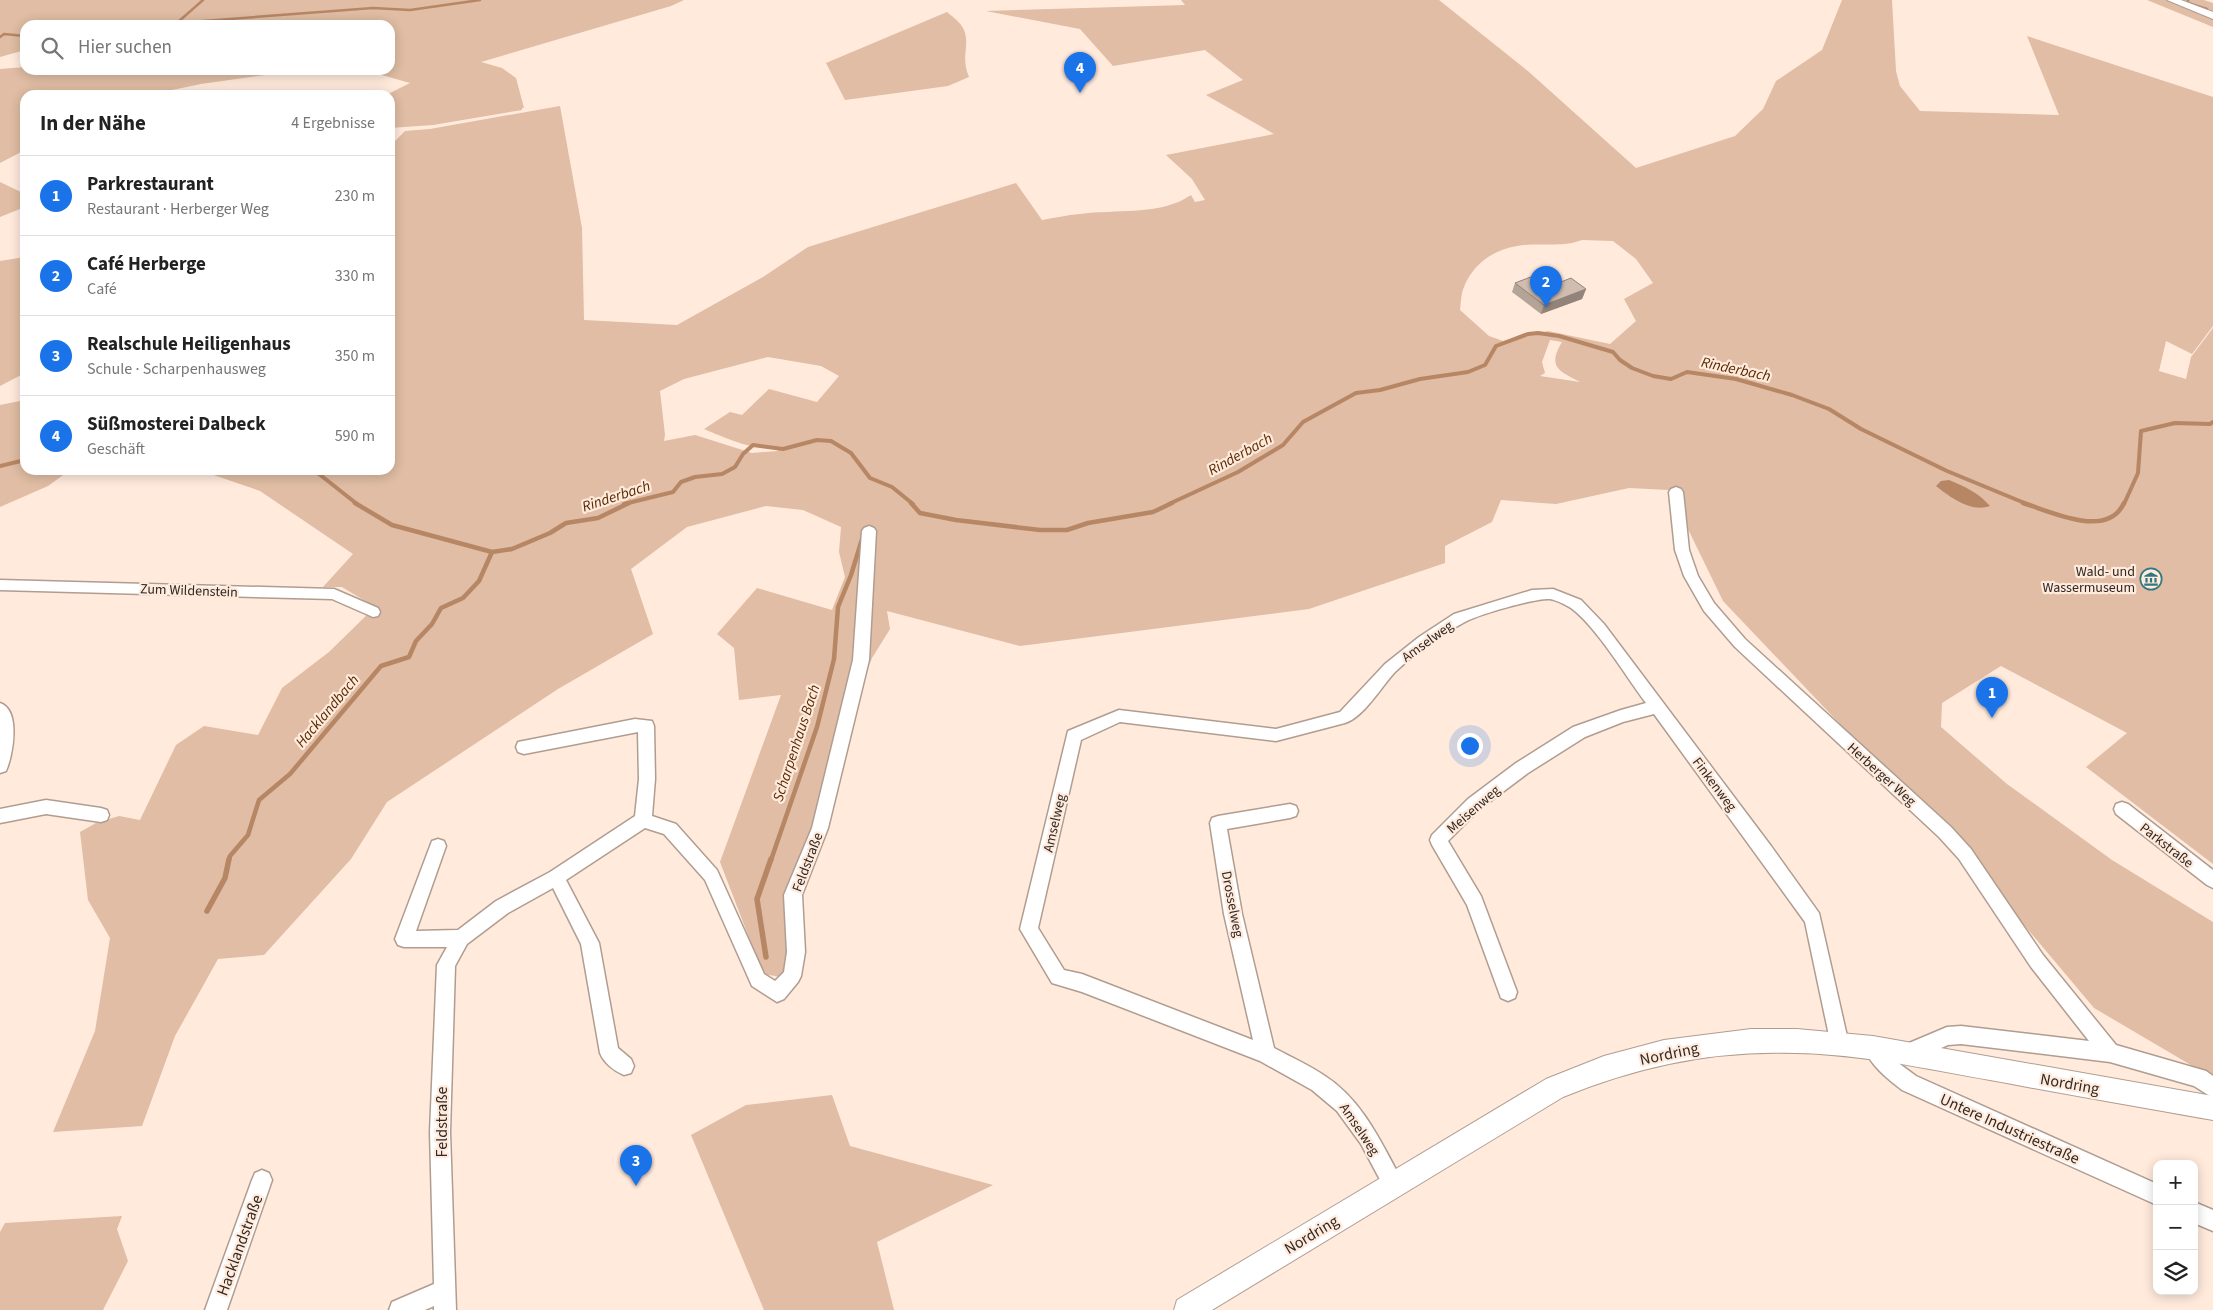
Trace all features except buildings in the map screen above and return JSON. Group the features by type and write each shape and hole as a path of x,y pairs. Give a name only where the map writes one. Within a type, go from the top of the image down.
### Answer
{"street":[{"path":"2172,0 2213,16"},
{"name":"Herberger Weg","path":"1676,492 1682,550 1691,576 1709,607 1754,656 1945,832 1964,854 2037,961 2110,1052"},
{"name":"Feldstraße","path":"444,1300 440,1132 446,966 461,938 502,907 556,877 643,820 670,829 711,875 758,980 777,993 792,976 796,952 793,895 820,828 862,660 869,531"},
{"name":"Zum Wildenstein","path":"0,585 334,594 373,612"},
{"name":"Finkenweg","path":"1511,601 1532,595 1553,594 1576,604 1599,628 1765,851 1813,919 1840,1045"},
{"name":"Amselweg","path":"1393,1184 1368,1136 1344,1104 1320,1083 1266,1054 1082,984 1058,977 1029,930 1074,736 1119,716 1276,735 1345,717 1390,668 1424,641 1459,618 1511,601"},
{"name":"Meisenweg","path":"1508,992 1475,902 1438,840 1474,804 1522,768 1579,732 1621,716 1657,707"},
{"path":"0,709 6,718 0,766"},
{"path":"524,747 636,725 646,726 648,744 647,779 643,820"},
{"path":"0,816 46,807 101,815"},
{"name":"Parkstraße","path":"2122,809 2213,880"},
{"name":"Drosselweg","path":"1266,1054 1234,914 1218,823 1290,812"},
{"path":"438,846 404,939 461,938"},
{"path":"556,877 590,943 609,1053 624,1066"},
{"path":"1908,1054 1947,1036 1961,1035 2110,1052 2199,1078 2213,1088"},
{"name":"Nordring","path":"1201,1306 1393,1184 1556,1088 1604,1068 1664,1052 1714,1044 1751,1041 1873,1048 2213,1108"},
{"name":"Untere Industriestraße","path":"1873,1048 1890,1070 1909,1084 2153,1192"},
{"name":"Hacklandstraße","path":"216,1310 262,1180"},
{"path":"2198,1214 2213,1221"},
{"path":"400,1310 444,1300"}],"shaded area":[{"path":"0,0 684,0 671,6 481,62 502,68 516,78 524,108 522,110 433,125 395,128 395,90 410,83 382,75 395,75 395,20 20,20 20,51 0,57"},
{"path":"1181,0 1439,0 1529,72 1636,168 1735,136 1763,109 1776,81 1822,50 1842,0 1892,0 1896,71 1900,86 1920,111 2059,115 2027,36 2213,97 2213,326 2192,354 2166,341 2159,371 2186,379 2191,357 2213,328 2213,864 2086,767 2127,733 2001,666 1942,703 1941,727 2007,784 2112,860 2213,922 2213,1078 2094,1008 1972,863 1723,601 1669,490 1629,488 1556,504 1501,500 1492,522 1445,546 1445,563 1309,609 1020,646 887,611 890,629 872,658 847,719 793,895 787,978 763,974 720,862 781,695 739,700 734,648 717,634 757,588 832,610 845,577 839,552 841,527 803,510 766,506 687,527 631,569 653,634 558,689 387,802 351,859 264,955 218,959 175,1036 142,1126 53,1132 95,1031 110,938 88,900 80,832 96,823 119,816 140,820 176,745 204,726 258,735 282,688 329,652 375,607 342,587 323,587 353,554 260,491 214,475 395,475 395,141 405,131 430,129 560,106 582,228 584,320 677,325 763,277 808,247 1016,183 1042,220 1075,214 1152,209 1179,202 1191,195 1195,202 1205,200 1192,179 1166,155 1274,134 1206,95 1243,80 1205,50 1113,66 1080,29 986,11 1185,5","holes":["1582,240 1613,241 1636,259 1653,283 1624,299 1636,321 1610,344 1548,331 1503,341 1489,336 1460,310 1462,292 1473,271 1485,259 1500,251 1533,244 1566,244","1550,340 1562,342 1556,357 1558,367 1566,375 1580,382 1540,376 1545,373 1542,362","768,357 821,366 839,376 817,402 769,389 742,415 730,412 704,429 742,444 769,446 778,451 752,453 695,435 664,441 660,391 684,379"]},
{"path":"2147,0 2204,0 2213,3 2213,27"},
{"path":"947,12 958,21 964,30 966,38 965,58 969,77 948,86 845,100 826,63"},
{"path":"20,67 20,75 265,75 172,90 20,90 20,153 0,163 0,69"},
{"path":"0,182 20,192 20,209 0,217"},
{"path":"20,258 20,376 0,386 0,261"},
{"path":"20,401 20,475 63,475 48,486 0,507 0,405"},
{"path":"1949,480 1976,493 1990,506 1983,508 1968,506 1936,486 1941,481"},
{"path":"832,1095 850,1146 993,1185 877,1242 894,1310 764,1310 691,1135 746,1105"},
{"path":"122,1216 117,1229 128,1261 103,1310 0,1310 0,1232 5,1223"}],"waterway":[{"path":"180,20 203,0"},
{"path":"216,20 373,8 410,10 480,0"},
{"path":"2188,0 2188,3 2207,9"},
{"path":"0,37 4,34 20,36"},
{"name":"Rinderbach","path":"1169,504 1238,472 1283,445 1303,422 1356,393 1380,390 1420,379 1468,372 1485,365 1496,346 1528,334 1538,333 1559,336 1613,352 1620,360 1632,368 1653,376 1671,379 1687,372 1736,379 1792,395 1829,409 1861,429 1947,471 2027,504"},
{"name":"Rinderbach","path":"2124,504 2138,473 2141,431 2175,423 2210,424 2213,422"},
{"name":"Rinderbach","path":"624,504 673,492 681,482 695,477 722,474 735,467 743,454 753,445 783,449 817,440 831,441 851,453 870,478 892,487 913,504"},
{"name":"Rinderbach","path":"0,466 20,461"},
{"name":"Rinderbach","path":"320,475 357,504"},
{"name":"Rinderbach","path":"355,503 392,525 492,552"},
{"name":"Rinderbach","path":"492,552 512,549 550,533 566,523 598,518 629,503"},
{"name":"Rinderbach","path":"911,503 920,513 956,520 1040,530 1067,530 1088,523 1153,512 1172,503"},
{"name":"Rinderbach","path":"2023,503 2077,520 2092,521 2105,520 2116,514 2124,503"},
{"name":"Scharpenhaus Bach","path":"771,860 817,727 834,659 838,607 851,575 863,536"},
{"name":"Hacklandbach","path":"229,860 230,856 248,835 259,800 290,774 381,666 409,657 416,641 432,624 441,608 463,598 479,581 492,552"},
{"name":"Hacklandbach","path":"207,911 225,878 229,859"},
{"name":"Scharpenhaus Bach","path":"766,957 757,899 771,859"}],"place":[{"name":"Süßmosterei Dalbeck","path":"1080,93"},
{"name":"Café Herberge","path":"1546,307"},
{"name":"Wald- und Wassermuseum","path":"2151,579"},
{"name":"Parkrestaurant","path":"1992,718"},
{"name":"Realschule Heiligenhaus","path":"636,1186"}]}
